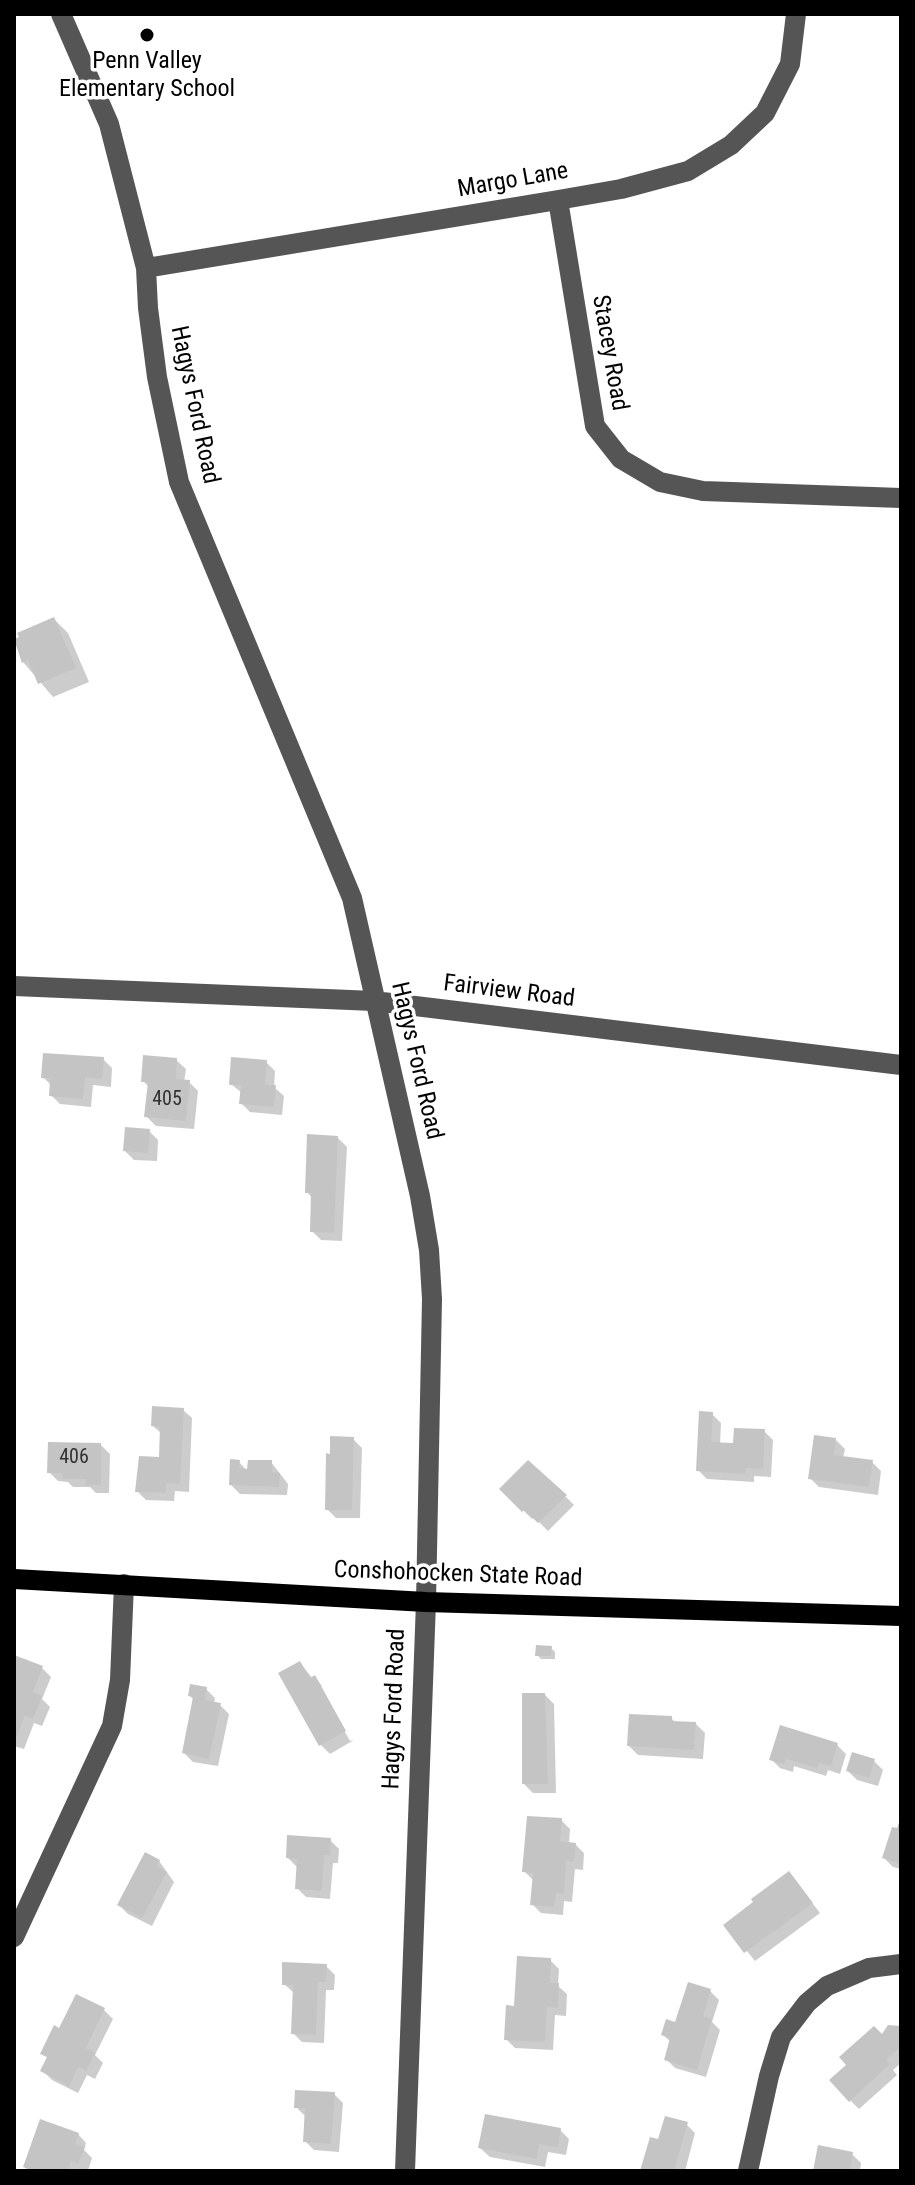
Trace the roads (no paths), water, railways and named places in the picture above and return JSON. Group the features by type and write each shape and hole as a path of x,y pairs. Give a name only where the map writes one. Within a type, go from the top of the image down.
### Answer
{"main road":[{"name":"Conshohocken State Road","path":"14,1579 426,1602 901,1616"}],"street":[{"name":"Hagys Ford Road","path":"61,14 109,124 146,268 157,377 179,482 347,885 364,946 429,1250 432,1299 426,1602 405,2171"},
{"name":"Margo Lane","path":"146,268 621,189 688,171 731,145 765,113 790,64 796,14"},
{"name":"Stacey Road","path":"558,200 595,426 621,459 660,482 703,491 901,498"},
{"name":"Fairview Road","path":"14,986 374,1001 901,1065"},
{"path":"14,1937 112,1726 121,1668 124,1584"},
{"path":"748,2171 781,2037 807,2003 827,1986 869,1968 901,1964"}],"place":[{"name":"Penn Valley Elementary School","path":"147,35"}]}
